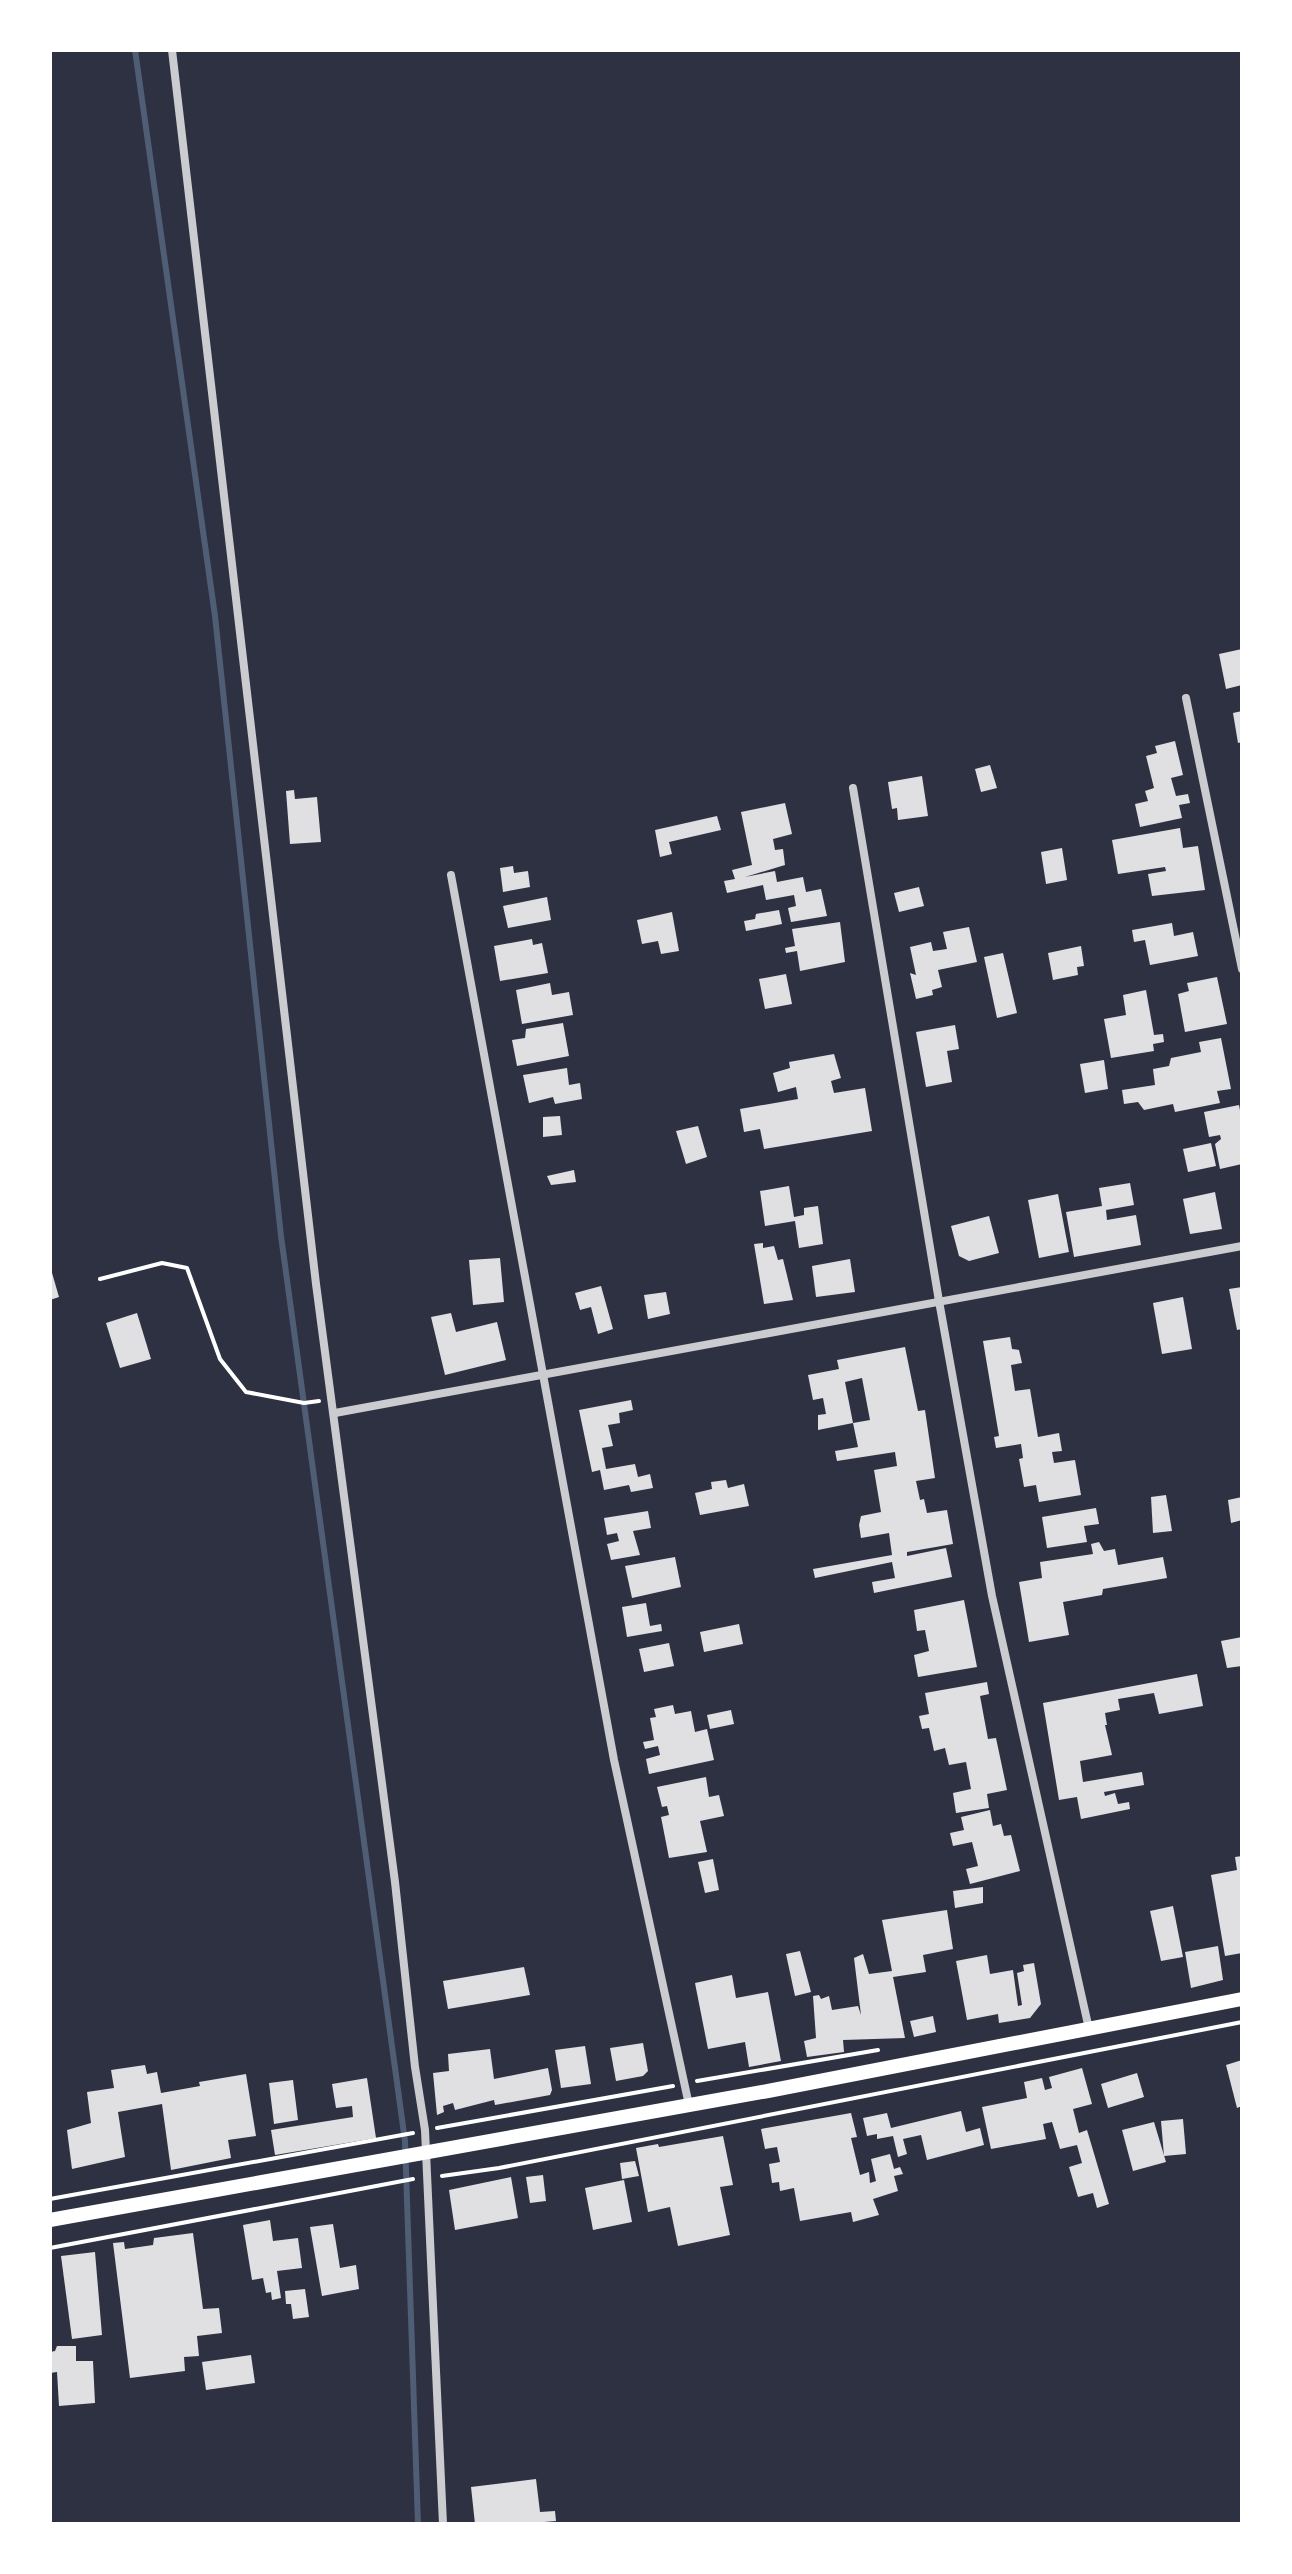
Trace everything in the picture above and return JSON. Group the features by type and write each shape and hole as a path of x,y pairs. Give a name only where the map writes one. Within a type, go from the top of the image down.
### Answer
{"main road":[{"path":"50,2220 426,2154 1242,1999"}],"street":[{"path":"172,50 316,1284 395,1882 426,2154 443,2524"},
{"path":"1186,698 1242,969"},
{"path":"853,788 992,1596 1089,2030"},
{"path":"451,875 614,1760 689,2105"},
{"path":"335,1413 1242,1246"}],"path":[{"path":"100,1279 162,1263 187,1268 220,1359 246,1392 304,1403 333,1400"},
{"path":"50,2248 407,2180 499,2168 1092,2049 1242,2022"},
{"path":"50,2199 886,2049"}],"building":[{"path":"1242,649 1242,685 1226,689 1219,654"},
{"path":"1242,711 1242,742 1238,743 1233,713"},
{"path":"1175,741 1183,775 1171,778 1176,796 1188,794 1190,803 1179,805 1182,818 1140,827 1135,804 1148,801 1145,791 1154,788 1146,756 1157,753 1155,746"},
{"path":"990,765 997,788 981,792 975,769"},
{"path":"922,776 928,816 898,820 897,808 892,809 888,782"},
{"path":"294,790 295,799 317,797 321,842 290,844 286,791"},
{"path":"785,803 792,834 773,839 775,850 783,849 785,865 745,877 775,871 777,882 803,877 806,892 821,889 827,916 791,922 788,908 796,906 794,895 766,900 763,885 727,893 724,881 735,879 732,870 752,865 741,812"},
{"path":"717,816 721,830 669,842 672,854 660,857 655,830"},
{"path":"1180,828 1183,848 1198,846 1205,890 1152,896 1148,874 1166,871 1165,867 1118,874 1112,840"},
{"path":"1062,848 1067,880 1046,884 1041,852"},
{"path":"513,866 514,873 528,871 530,887 503,892 500,868"},
{"path":"919,887 924,906 899,912 894,893"},
{"path":"547,897 551,920 508,928 503,906"},
{"path":"779,910 782,924 746,931 744,921 755,919 756,914"},
{"path":"672,912 679,951 661,954 658,941 642,944 637,920"},
{"path":"840,922 845,962 800,971 797,951 786,953 785,948 795,946 792,929"},
{"path":"1172,923 1174,936 1193,932 1198,956 1150,965 1145,940 1134,942 1132,930"},
{"path":"969,927 977,962 938,970 942,987 932,990 933,995 916,999 910,973 916,975 910,947 931,942 933,951 947,949 943,932"},
{"path":"532,939 533,945 542,943 548,973 500,981 494,946"},
{"path":"1081,946 1084,966 1077,967 1078,975 1053,980 1048,953"},
{"path":"1003,953 1017,1013 997,1018 984,957"},
{"path":"786,974 792,1004 765,1009 759,979"},
{"path":"1217,977 1227,1024 1185,1032 1178,994 1189,991 1187,983"},
{"path":"550,983 552,995 569,992 573,1015 522,1024 516,990"},
{"path":"1146,990 1154,1035 1163,1034 1164,1042 1153,1044 1154,1051 1111,1058 1104,1019 1126,1015 1123,995"},
{"path":"563,1023 569,1056 517,1066 512,1040 525,1038 526,1029"},
{"path":"955,1025 959,1049 947,1051 952,1082 926,1087 916,1032"},
{"path":"1221,1038 1231,1089 1217,1091 1220,1103 1175,1112 1173,1104 1144,1110 1138,1102 1124,1104 1122,1090 1155,1085 1153,1069 1169,1066 1171,1058 1201,1052 1199,1042"},
{"path":"834,1054 841,1078 831,1081 834,1093 865,1088 872,1131 764,1149 760,1129 744,1132 740,1109 798,1099 796,1087 778,1092 773,1073 790,1068 789,1062"},
{"path":"1104,1060 1108,1089 1085,1093 1080,1064"},
{"path":"567,1068 569,1085 580,1083 582,1099 555,1104 553,1097 529,1103 523,1075"},
{"path":"1239,1105 1242,1164 1220,1169 1215,1144 1221,1139 1220,1135 1209,1137 1204,1112"},
{"path":"560,1116 562,1135 543,1137 543,1117"},
{"path":"698,1126 707,1157 686,1164 676,1131"},
{"path":"1211,1143 1216,1166 1188,1172 1183,1149"},
{"path":"574,1170 576,1182 551,1185 547,1176"},
{"path":"1130,1183 1134,1205 1106,1210 1107,1220 1136,1215 1141,1245 1074,1257 1066,1212 1102,1206 1099,1188"},
{"path":"789,1186 794,1217 804,1215 804,1208 818,1206 823,1244 799,1248 795,1221 765,1226 760,1191"},
{"path":"1215,1192 1222,1229 1190,1234 1183,1199"},
{"path":"1058,1194 1069,1252 1039,1258 1028,1200"},
{"path":"989,1216 999,1253 969,1261 959,1256 951,1226"},
{"path":"763,1243 763,1248 774,1246 778,1260 783,1259 793,1300 764,1304 754,1244"},
{"path":"500,1258 504,1302 473,1305 469,1260"},
{"path":"850,1259 855,1292 816,1297 812,1266"},
{"path":"50,1266 59,1297 50,1300"},
{"path":"601,1286 613,1329 598,1334 591,1307 580,1310 575,1293"},
{"path":"1242,1287 1242,1329 1237,1330 1229,1289"},
{"path":"666,1292 670,1314 648,1319 644,1295"},
{"path":"1183,1297 1192,1349 1162,1354 1153,1303"},
{"path":"137,1313 151,1359 120,1368 106,1323"},
{"path":"451,1313 456,1332 497,1322 506,1360 445,1375 431,1317"},
{"path":"1010,1337 1012,1349 1019,1350 1022,1363 1011,1365 1015,1391 1030,1389 1038,1437 1059,1433 1062,1451 1052,1452 1054,1463 1075,1460 1081,1495 1039,1502 1036,1485 1024,1487 1019,1459 1023,1458 1021,1444 996,1448 994,1437 999,1436 983,1341"},
{"path":"905,1347 918,1411 925,1410 935,1478 916,1481 920,1500 924,1499 927,1513 947,1510 953,1544 907,1552 907,1556 946,1548 952,1577 874,1593 872,1582 895,1578 892,1562 815,1578 813,1569 892,1555 889,1533 861,1538 859,1525 861,1516 881,1512 874,1470 897,1466 895,1452 837,1461 835,1451 858,1447 853,1423 818,1430 818,1415 826,1414 823,1398 813,1400 808,1375 839,1369 837,1360","holes":["862,1378 870,1420 853,1423 845,1382"]},
{"path":"631,1400 633,1410 619,1413 620,1423 608,1425 613,1446 602,1448 606,1469 635,1464 638,1477 650,1474 653,1488 631,1492 629,1485 604,1490 600,1470 592,1472 579,1410"},
{"path":"726,1480 728,1488 744,1484 749,1506 700,1515 695,1493 712,1489 711,1482"},
{"path":"1166,1495 1172,1531 1153,1533 1151,1497"},
{"path":"1242,1497 1242,1520 1231,1523 1228,1500"},
{"path":"1096,1508 1099,1524 1084,1526 1087,1542 1047,1548 1042,1517"},
{"path":"648,1511 651,1528 633,1531 640,1555 611,1560 607,1544 619,1541 617,1533 607,1535 604,1518"},
{"path":"1099,1542 1104,1551 1115,1549 1118,1565 1163,1557 1167,1578 1103,1589 1102,1595 1063,1602 1069,1635 1029,1642 1019,1582 1042,1578 1040,1562 1093,1554 1091,1544"},
{"path":"675,1557 681,1587 632,1598 625,1566"},
{"path":"964,1600 977,1667 918,1677 914,1655 929,1651 925,1630 917,1631 914,1610"},
{"path":"646,1603 650,1626 661,1624 662,1631 627,1637 622,1607"},
{"path":"739,1624 743,1644 704,1652 700,1632"},
{"path":"1242,1637 1242,1666 1227,1668 1221,1641"},
{"path":"669,1643 674,1666 644,1672 639,1649"},
{"path":"1197,1674 1203,1706 1159,1714 1154,1693 1118,1699 1120,1710 1105,1713 1112,1755 1080,1761 1083,1782 1142,1772 1144,1785 1104,1792 1105,1796 1115,1793 1118,1804 1129,1802 1130,1809 1081,1819 1077,1797 1059,1800 1043,1703"},
{"path":"987,1682 989,1694 980,1696 988,1739 996,1738 1007,1790 987,1794 989,1808 956,1813 953,1793 971,1789 966,1762 949,1765 945,1748 934,1751 929,1728 922,1729 919,1716 929,1714 925,1693"},
{"path":"673,1705 675,1714 691,1711 695,1732 707,1729 714,1760 649,1774 646,1759 660,1755 658,1746 645,1749 643,1742 654,1740 650,1718 656,1717 654,1709"},
{"path":"731,1710 734,1724 710,1729 707,1715"},
{"path":"706,1777 709,1797 719,1795 724,1816 700,1821 707,1852 669,1858 661,1817 669,1815 667,1806 662,1807 657,1787"},
{"path":"990,1810 993,1826 1001,1824 1004,1836 1011,1835 1020,1871 970,1884 966,1869 978,1866 972,1842 953,1846 950,1833 964,1830 961,1817"},
{"path":"1242,1856 1242,1953 1225,1956 1211,1875 1237,1870 1235,1857"},
{"path":"713,1859 719,1890 705,1893 698,1862"},
{"path":"983,1887 983,1903 955,1908 953,1891"},
{"path":"1173,1906 1183,1957 1161,1961 1150,1911"},
{"path":"947,1910 953,1949 923,1955 926,1972 893,1977 905,2038 843,2040 844,2052 807,2057 804,2041 816,2038 813,1996 819,1995 821,1999 829,1996 832,2010 858,2006 861,2015 854,1958 863,1954 869,1974 892,1971 882,1920"},
{"path":"1218,1946 1223,1980 1191,1988 1185,1952"},
{"path":"800,1951 811,1992 795,1996 786,1954"},
{"path":"987,1955 990,1974 1013,1970 1018,2006 1022,2005 1017,1973 1024,1971 1023,1965 1034,1963 1041,2004 1030,2018 999,2023 998,2014 967,2020 956,1961"},
{"path":"524,1967 530,1995 448,2009 443,1981"},
{"path":"732,1975 736,1998 768,1992 781,2061 749,2067 745,2042 708,2049 695,1983"},
{"path":"933,2016 936,2032 914,2037 910,2021"},
{"path":"643,2043 648,2071 643,2076 616,2081 610,2048"},
{"path":"585,2046 591,2084 561,2088 555,2050"},
{"path":"490,2049 494,2079 548,2068 550,2095 495,2105 494,2100 455,2110 453,2103 443,2106 444,2112 437,2115 433,2073 449,2071 448,2054"},
{"path":"1242,2060 1242,2106 1237,2108 1226,2065"},
{"path":"145,2065 147,2074 157,2072 161,2093 200,2086 199,2082 246,2074 256,2136 228,2140 231,2158 171,2170 162,2104 118,2112 125,2157 72,2169 67,2130 91,2123 87,2092 114,2088 111,2070"},
{"path":"1082,2068 1092,2104 1073,2109 1079,2133 1087,2130 1109,2204 1097,2208 1093,2193 1078,2197 1069,2167 1082,2163 1077,2145 1060,2149 1052,2122 1043,2124 1046,2139 991,2149 982,2107 1027,2098 1024,2082 1042,2078 1045,2090 1052,2088 1049,2077"},
{"path":"1137,2073 1144,2097 1108,2108 1101,2084"},
{"path":"367,2078 376,2138 275,2155 271,2130 353,2117 352,2106 336,2108 332,2084"},
{"path":"293,2080 298,2120 274,2124 269,2083"},
{"path":"961,2111 966,2132 980,2128 984,2145 927,2160 921,2135 903,2139 907,2154 898,2157 893,2136 877,2139 877,2134 867,2136 863,2118 887,2113 891,2128"},
{"path":"851,2113 857,2137 851,2138 860,2175 869,2172 870,2183 876,2181 871,2159 890,2154 894,2169 900,2167 903,2174 894,2176 898,2191 873,2199 879,2215 853,2222 851,2212 800,2221 794,2188 780,2191 779,2182 772,2183 769,2164 780,2162 777,2147 765,2149 761,2129"},
{"path":"1183,2119 1186,2154 1164,2156 1161,2121"},
{"path":"1154,2122 1166,2162 1133,2171 1122,2130"},
{"path":"723,2136 733,2185 720,2187 730,2235 678,2246 670,2207 648,2212 636,2148"},
{"path":"635,2161 639,2176 622,2179 620,2163"},
{"path":"543,2175 546,2201 530,2203 526,2177"},
{"path":"511,2177 518,2218 455,2230 449,2190"},
{"path":"624,2180 632,2222 593,2230 585,2188"},
{"path":"270,2220 273,2241 298,2238 302,2268 277,2271 281,2298 272,2300 271,2292 266,2293 263,2278 252,2280 243,2225"},
{"path":"333,2224 340,2268 356,2265 359,2289 322,2296 310,2227"},
{"path":"193,2233 203,2309 219,2308 222,2333 197,2336 199,2356 184,2357 185,2371 130,2378 113,2243 124,2242 125,2249 153,2245 154,2238"},
{"path":"95,2252 102,2335 72,2339 61,2256"},
{"path":"305,2289 309,2317 293,2319 291,2304 286,2304 285,2291"},
{"path":"57,2346 76,2346 76,2361 93,2361 95,2403 59,2406 57,2372 50,2373 50,2352 55,2351"},
{"path":"251,2355 255,2383 206,2390 202,2362"},
{"path":"536,2479 540,2512 555,2511 556,2521 544,2524 475,2524 471,2487"}],"waterway":[{"path":"135,50 215,616 281,1236 405,2141 418,2524"}]}
